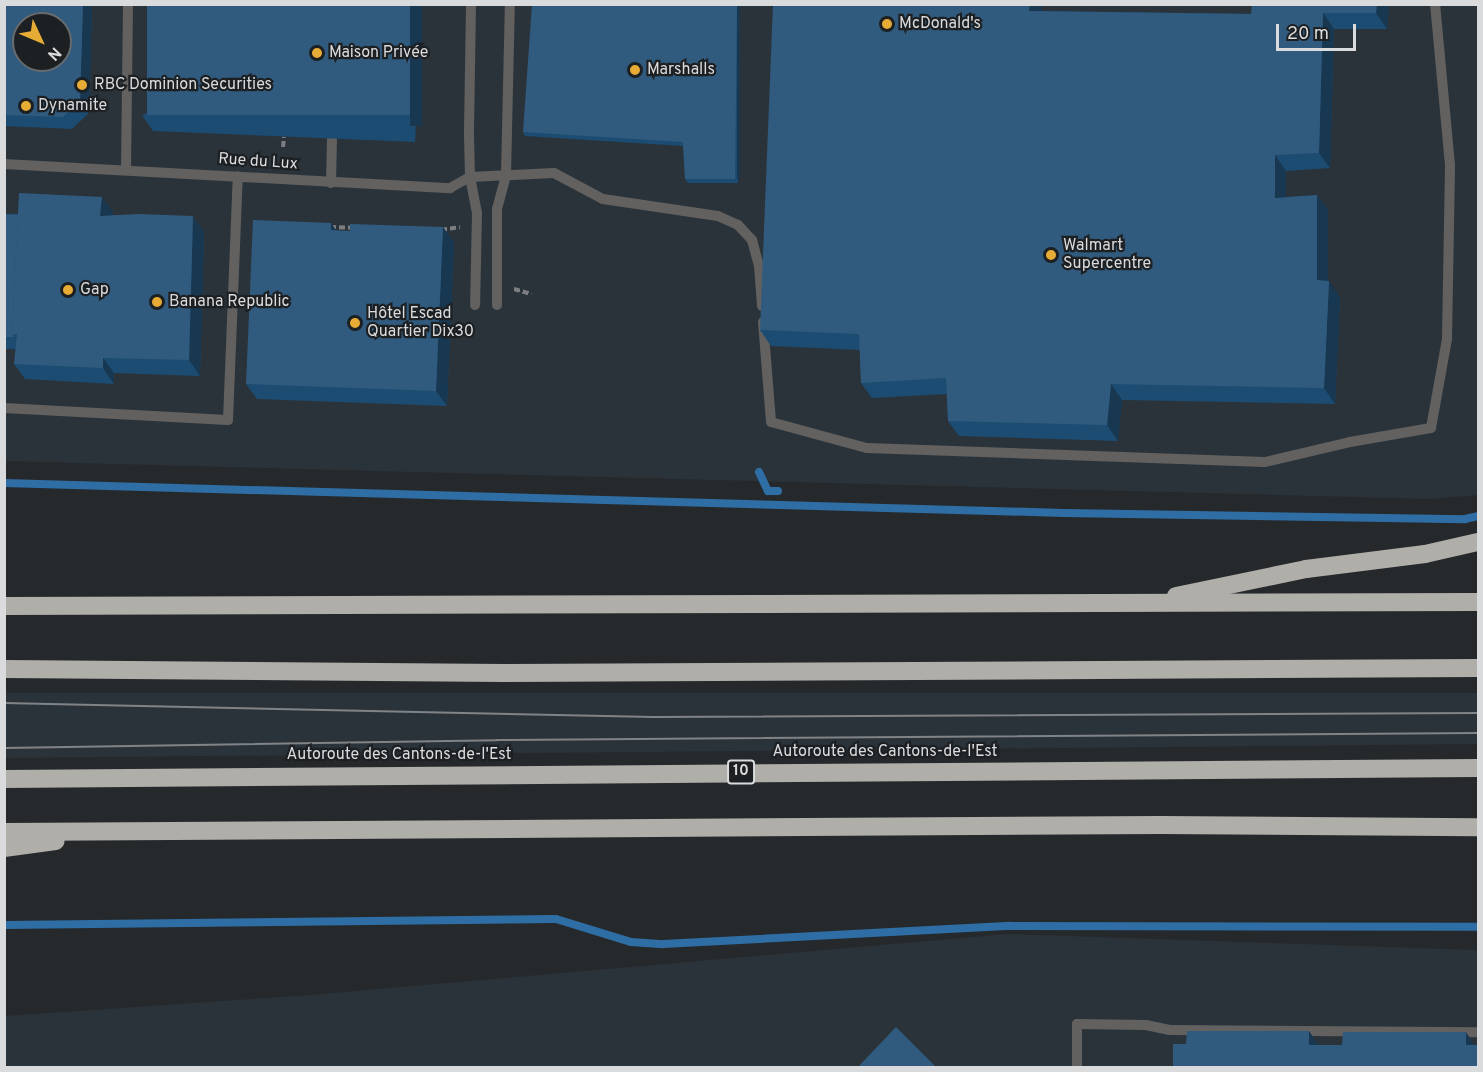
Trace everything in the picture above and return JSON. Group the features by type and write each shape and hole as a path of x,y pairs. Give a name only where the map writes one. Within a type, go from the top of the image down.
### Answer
{"highway":[{"path":"1134,604 1306,570 1425,554 1479,542"},
{"path":"4,606 1479,602"},
{"path":"4,669 504,673 1479,668"},
{"name":"Autoroute des Cantons-de-l'Est","path":"4,779 1479,768"},
{"path":"4,832 1150,825 1479,827"},
{"path":"4,848 142,831"}],"lane":[{"path":"126,169 128,4"},
{"path":"471,4 470,177 477,213 475,304"},
{"path":"497,305 497,209 506,175 510,4"},
{"name":"Rue du Lux","path":"4,164 450,188 470,177 554,173 603,199 718,216 738,225 752,240 759,266 771,422 867,448 1264,462 1350,442 1431,428 1447,339 1450,165 1435,4"},
{"path":"331,183 332,138"},
{"path":"4,408 228,420 238,176"},
{"path":"1077,1068 1077,1024 1146,1025 1169,1030 1479,1032"}],"path":[{"path":"283,147 284,137"},
{"path":"318,227 364,229"},
{"path":"436,231 461,227"},
{"path":"352,228 352,237"}],"shaded area":[{"path":"5,5 1478,5 1478,495 1429,499 5,461"},
{"path":"4,693 1478,693 1478,744 5,758"},
{"path":"1007,934 1478,950 1478,1067 5,1068 5,1016 310,995"}],"building":[{"path":"4,4 83,4 80,101 63,117 4,115"},
{"path":"147,4 410,4 410,115 147,115"},
{"name":"Marshalls","path":"532,4 737,4 735,179 685,179 683,142 523,132"},
{"name":"Walmart Supercentre","path":"773,4 1030,4 1029,11 1251,14 1252,4 1377,4 1376,13 1323,13 1319,153 1275,155 1275,198 1317,195 1317,280 1329,281 1324,388 1111,384 1107,425 948,421 946,378 861,383 859,334 760,330"},
{"path":"19,193 102,197 100,216 139,214 193,216 189,360 103,358 103,368 14,364 17,334 12,334"},
{"path":"4,214 18,215 12,334 14,337 4,337"},
{"name":"Hôtel Escad Quartier Dix30","path":"253,220 331,223 331,230 350,231 350,224 443,227 436,391 246,384"},
{"path":"896,1027 937,1068 857,1068"},
{"path":"1187,1031 1309,1031 1309,1045 1342,1045 1343,1032 1466,1032 1466,1045 1479,1045 1479,1068 1173,1068 1173,1044 1186,1044"}],"waterway":[{"path":"759,472 768,491 778,491"},
{"path":"4,483 1064,513 1465,519 1478,516"},
{"path":"4,925 556,919 631,942 663,944 1011,926 1478,927"}],"tram line":[{"path":"4,703 653,717 1478,713"},
{"path":"4,748 497,740 1478,733"}],"place":[{"name":"McDonald's","path":"887,24"},
{"name":"Maison Privée","path":"317,53"},
{"name":"Marshalls","path":"635,70"},
{"name":"RBC Dominion Securities","path":"82,85"},
{"name":"Dynamite","path":"26,106"},
{"name":"Walmart Supercentre","path":"1051,255"},
{"name":"Gap","path":"68,290"},
{"name":"Banana Republic","path":"157,302"},
{"name":"Hôtel Escad Quartier Dix30","path":"355,323"}]}
